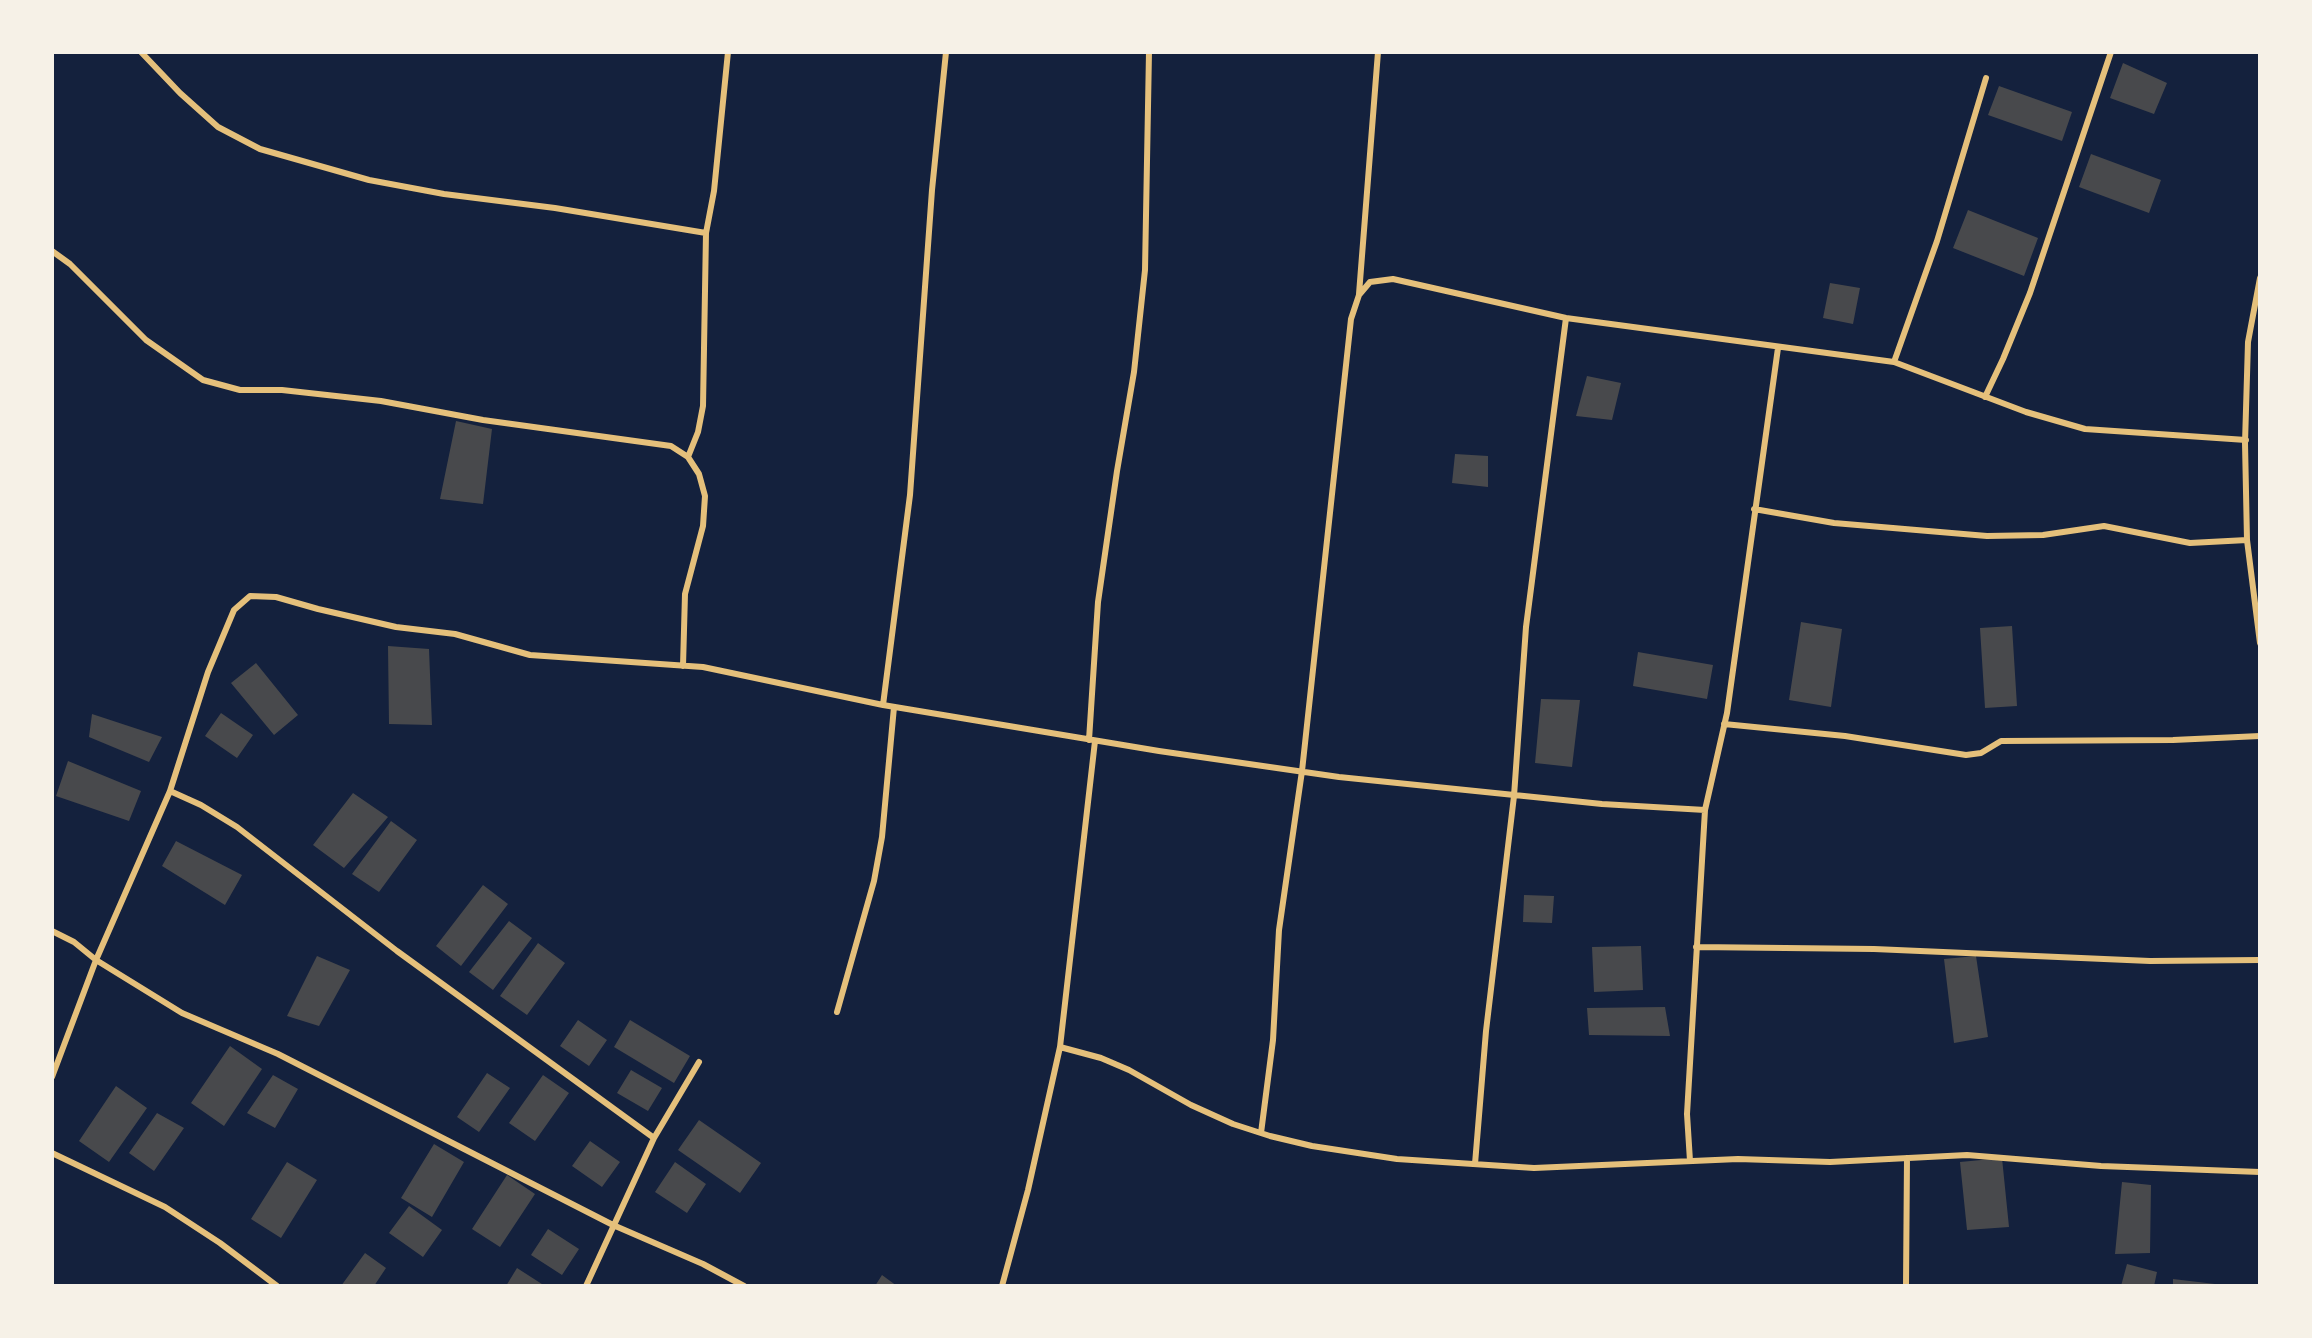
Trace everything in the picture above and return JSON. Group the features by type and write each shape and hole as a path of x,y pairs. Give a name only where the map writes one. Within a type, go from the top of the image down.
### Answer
{"street":[{"path":"141,52 180,93 218,127 270,152 369,180 444,194 555,208 706,233"},
{"path":"688,457 698,432 703,405 706,233 714,190 728,52"},
{"path":"883,705 910,495 932,190 946,52"},
{"path":"1002,1286 1028,1190 1060,1047 1092,740 1098,602 1134,372 1145,270 1149,52"},
{"path":"1261,1133 1273,1040 1279,930 1302,771 1351,319 1359,295 1378,52"},
{"path":"1984,396 2003,359 2030,293 2111,52"},
{"path":"1894,362 1937,241 1986,78"},
{"path":"52,251 70,264 146,340 203,380 240,390 282,390 381,401 483,420 671,446 688,457 699,474 705,496 703,526 685,594 683,666"},
{"path":"2259,278 2248,342 2246,440 2247,540 2259,644"},
{"path":"1359,295 1370,282 1393,279 1566,318 1894,362 2026,412 2085,429 2246,440"},
{"path":"1475,1164 1486,1031 1514,796 1526,627 1566,318"},
{"path":"1690,1161 1687,1114 1704,810 1724,724 1778,348"},
{"path":"1754,509 1834,523 1987,536 2043,535 2104,526 2190,543 2247,540"},
{"path":"52,1077 96,960 170,791 208,672 234,610 250,596 276,597 396,627 455,634 530,655 683,666 750,676 894,707 1092,740 1302,771 1514,796 1704,810"},
{"path":"837,1012 878,859 894,707"},
{"path":"1724,724 1845,736 1966,755 1981,753 2001,741 2173,740 2259,736"},
{"path":"170,791 201,805 237,827 397,951 654,1138"},
{"path":"52,931 74,942 96,960 182,1013 278,1054 613,1225 703,1264 744,1286"},
{"path":"1696,946 1874,949 2150,961 2259,960"},
{"path":"1060,1047 1101,1058 1129,1070 1191,1105 1261,1133 1312,1146 1398,1159 1533,1168 1738,1159 1830,1162 1967,1155 2101,1166 2259,1172"},
{"path":"586,1286 654,1138 699,1062"},
{"path":"52,1153 165,1207 220,1243 277,1286"},
{"path":"1906,1286 1907,1158"}],"building":[{"path":"2123,63 2167,83 2154,114 2110,98"},
{"path":"1999,86 2072,112 2062,141 1988,115"},
{"path":"2091,154 2161,180 2149,213 2079,187"},
{"path":"1968,210 2038,238 2024,276 1953,248"},
{"path":"1830,283 1860,288 1853,324 1823,318"},
{"path":"1587,376 1621,383 1612,420 1576,416"},
{"path":"456,421 492,429 483,504 440,499"},
{"path":"1455,454 1488,456 1488,487 1452,483"},
{"path":"1801,622 1842,629 1831,707 1789,700"},
{"path":"2012,626 2017,706 1985,708 1980,628"},
{"path":"388,646 429,649 432,725 389,724"},
{"path":"1638,652 1713,665 1707,699 1633,686"},
{"path":"256,663 298,715 274,735 231,683"},
{"path":"1541,699 1580,700 1572,767 1535,763"},
{"path":"221,713 253,735 237,758 205,736"},
{"path":"92,714 162,737 149,762 89,737"},
{"path":"68,761 141,791 129,821 56,796"},
{"path":"353,793 388,817 344,868 313,845"},
{"path":"391,821 417,840 379,892 352,874"},
{"path":"176,841 242,875 225,905 162,866"},
{"path":"483,885 508,904 461,966 436,946"},
{"path":"1524,895 1554,896 1552,923 1523,922"},
{"path":"509,921 532,938 493,990 469,972"},
{"path":"538,943 565,963 527,1015 500,996"},
{"path":"1641,946 1643,990 1594,992 1592,947"},
{"path":"317,956 350,970 319,1026 287,1016"},
{"path":"1976,956 1988,1037 1954,1043 1944,959"},
{"path":"1665,1007 1670,1036 1589,1035 1587,1008"},
{"path":"578,1020 607,1040 589,1066 560,1046"},
{"path":"630,1020 690,1056 674,1083 614,1047"},
{"path":"230,1046 262,1069 224,1126 191,1103"},
{"path":"631,1070 662,1088 648,1111 617,1093"},
{"path":"487,1073 510,1088 479,1132 457,1117"},
{"path":"273,1075 298,1089 275,1128 247,1113"},
{"path":"543,1075 569,1093 535,1141 509,1123"},
{"path":"116,1086 147,1108 109,1162 79,1141"},
{"path":"157,1113 184,1128 154,1171 129,1153"},
{"path":"699,1120 761,1163 740,1193 678,1150"},
{"path":"590,1141 620,1162 602,1187 572,1166"},
{"path":"434,1144 464,1162 432,1217 401,1198"},
{"path":"2002,1158 2009,1227 1967,1230 1960,1162"},
{"path":"287,1162 317,1180 281,1238 251,1219"},
{"path":"675,1162 706,1184 687,1213 655,1192"},
{"path":"507,1175 535,1194 500,1247 472,1229"},
{"path":"2122,1182 2151,1185 2150,1253 2115,1254"},
{"path":"409,1206 442,1230 423,1257 389,1233"},
{"path":"548,1229 579,1249 562,1275 531,1255"},
{"path":"365,1253 386,1268 374,1286 341,1286"},
{"path":"2127,1264 2157,1272 2154,1286 2121,1286"},
{"path":"517,1268 545,1286 506,1286"},
{"path":"882,1275 897,1286 875,1286"},
{"path":"2173,1279 2215,1284 2215,1286 2173,1286"}]}
